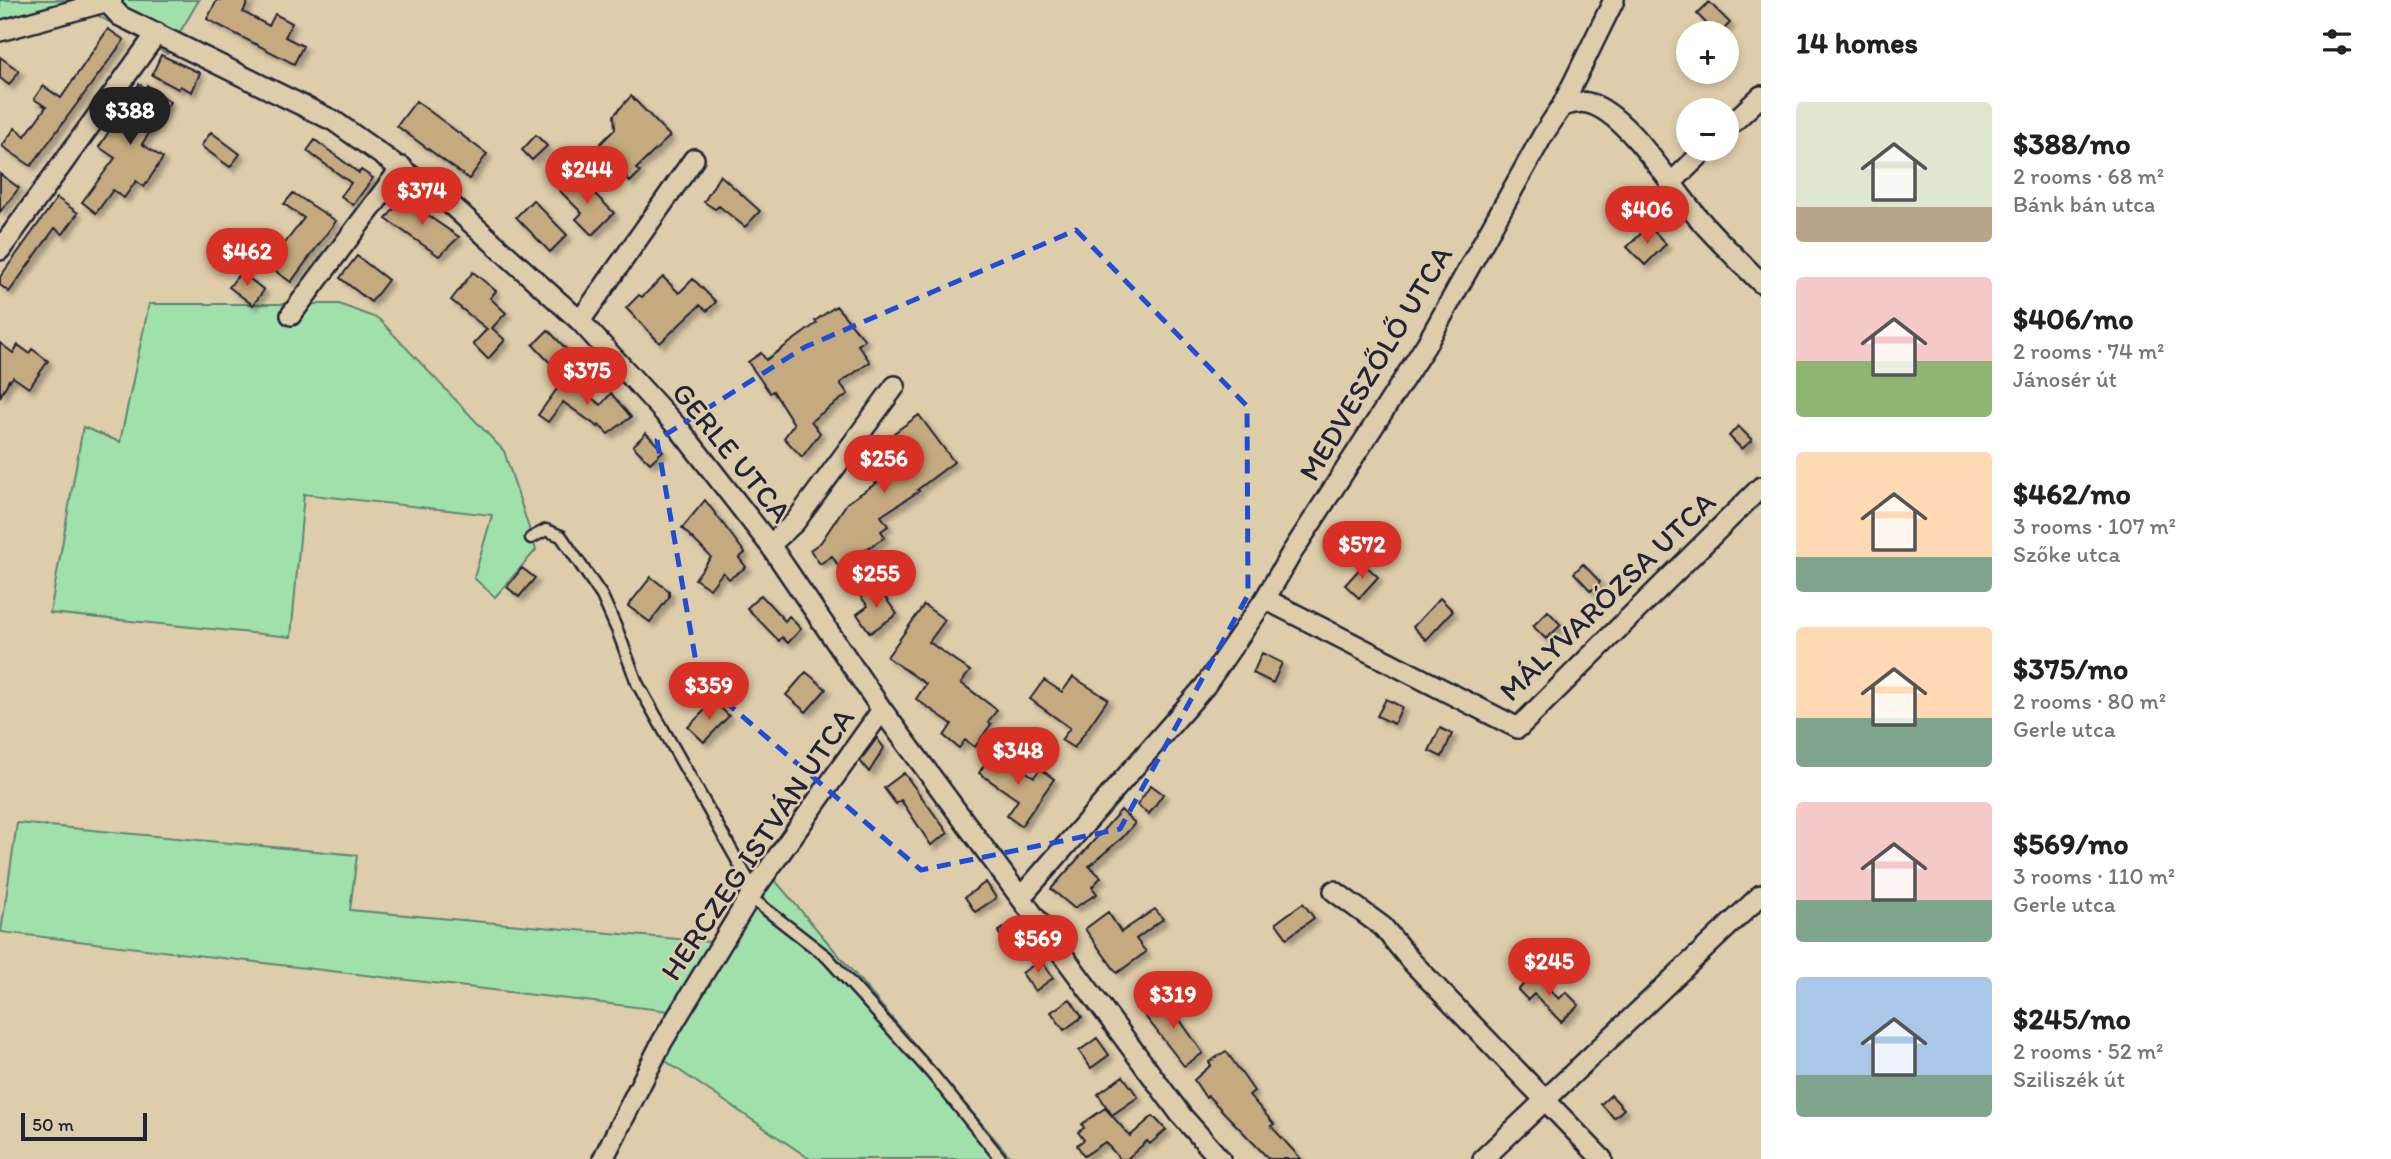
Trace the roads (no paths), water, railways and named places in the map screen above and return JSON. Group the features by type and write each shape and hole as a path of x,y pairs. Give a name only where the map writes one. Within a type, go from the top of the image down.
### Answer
{"street":[{"name":"MEDVESZŐLŐ UTCA","path":"1021,897 1205,685 1265,599 1291,554 1426,345 1543,135 1562,106 1614,0"},
{"path":"0,31 109,1"},
{"name":"GERLE UTCA","path":"109,1 120,16 334,121 402,167 448,202 580,321 681,431 770,545 883,710 1181,1115 1220,1159"},
{"path":"0,250 157,33"},
{"path":"1739,117 1761,96"},
{"path":"1562,106 1579,101 1594,105 1611,116 1624,128 1701,222 1761,283"},
{"path":"580,321 694,159"},
{"path":"1670,184 1694,161"},
{"path":"291,315 402,167"},
{"path":"770,545 795,522 895,386"},
{"name":"MÁLYVARÓZSA UTCA","path":"1265,599 1518,728 1761,487"},
{"name":"HERCZEG ISTVÁN UTCA","path":"603,1159 662,1042 752,893 883,710"},
{"path":"1334,891 1383,927 1411,961 1602,1159"},
{"path":"1483,1159 1761,895"}],"lane":[{"path":"531,538 546,530 561,536 602,596 637,683 752,893 827,957 933,1075 1001,1159"}]}
